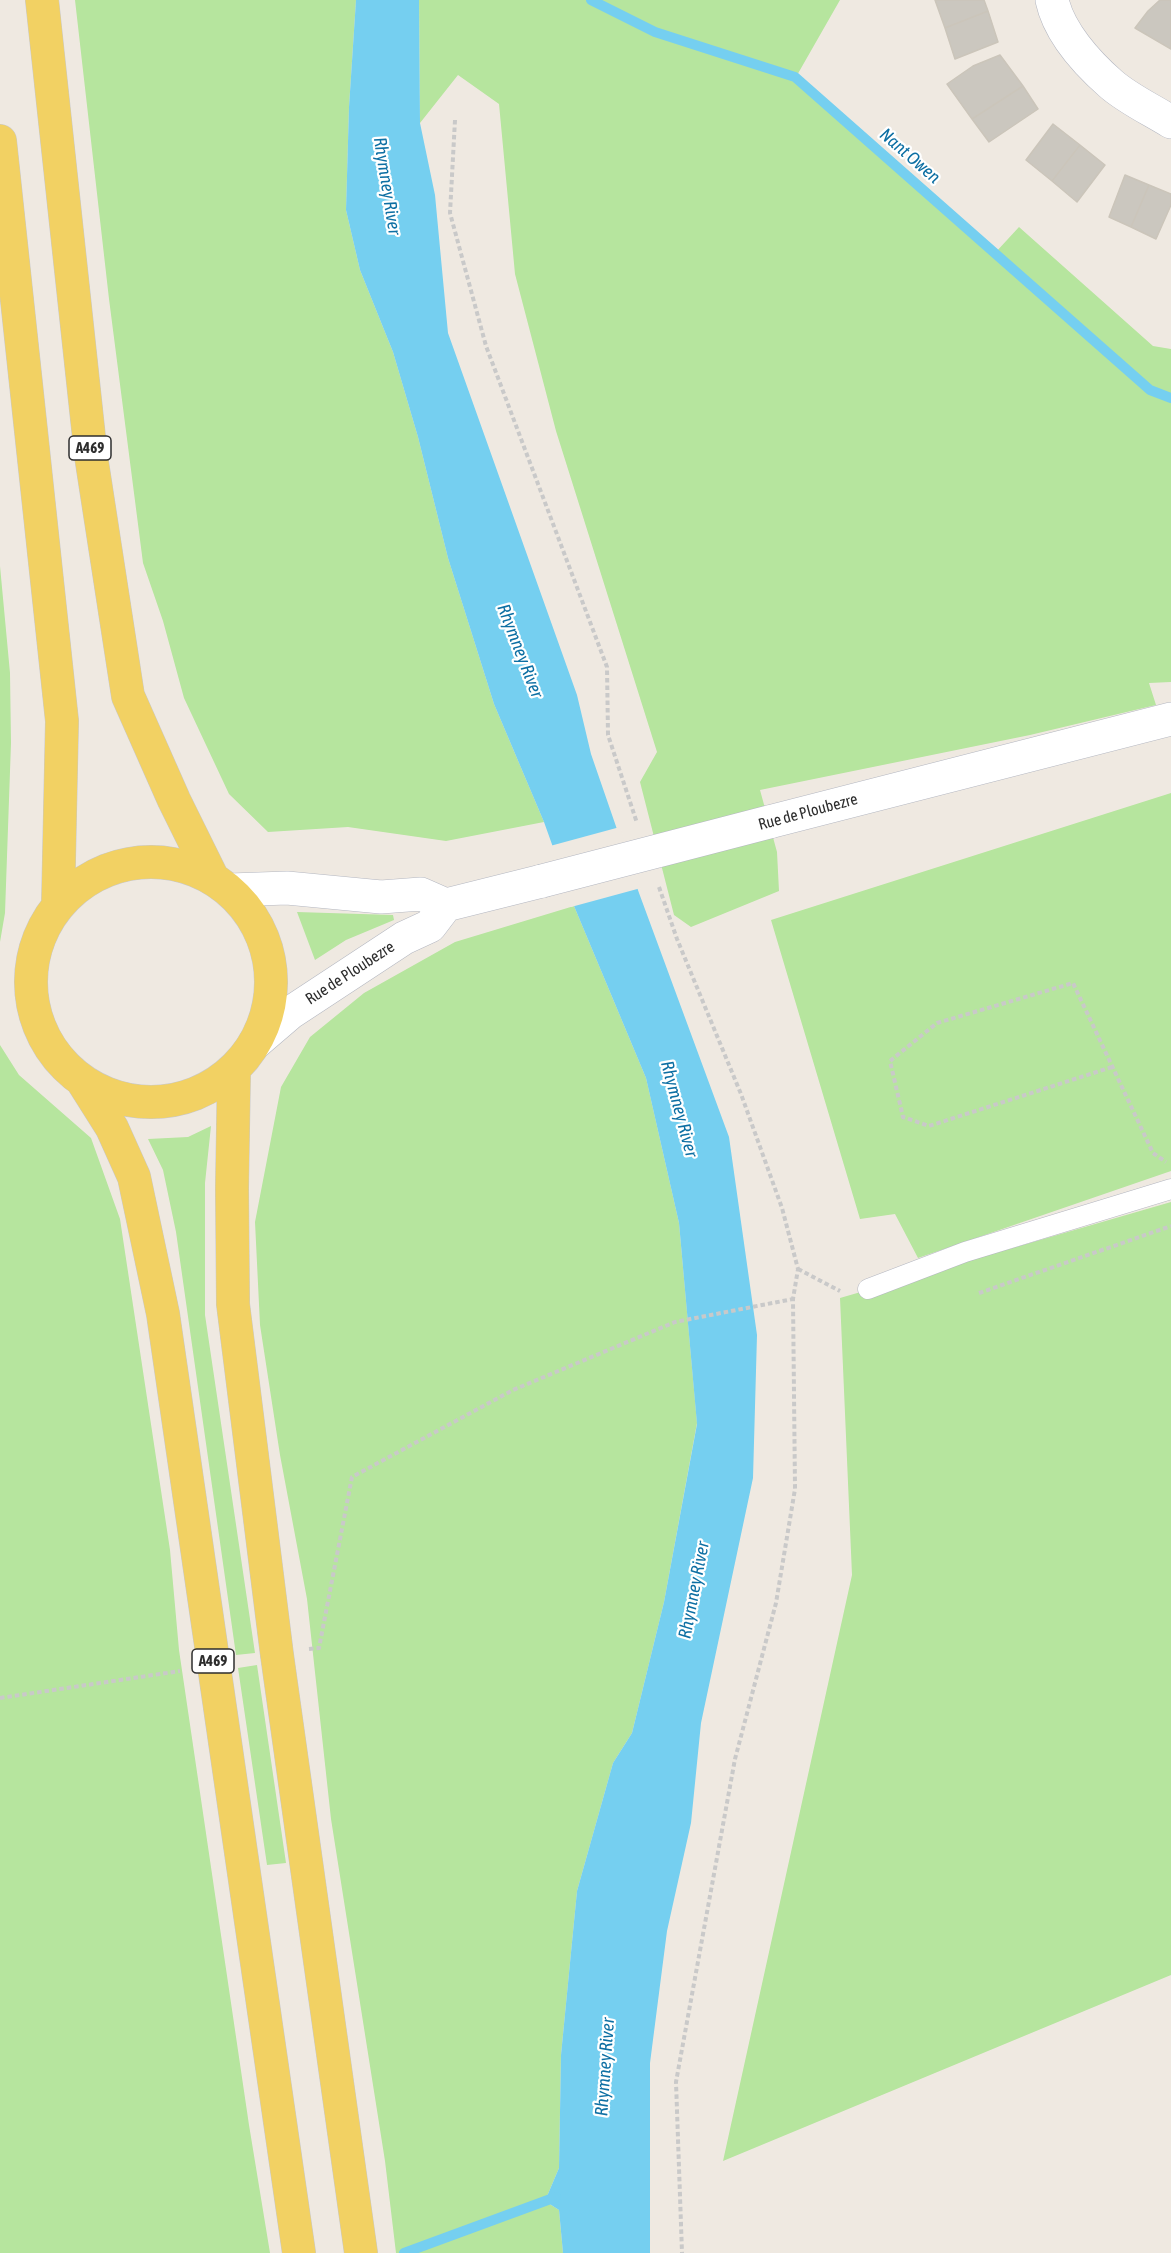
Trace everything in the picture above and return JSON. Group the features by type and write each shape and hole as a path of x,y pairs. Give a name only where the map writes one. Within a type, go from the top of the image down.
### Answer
{"main road":[{"name":"A469","path":"42,0 91,456 128,696 174,800 221,884"},
{"path":"0,141 62,721 58,905"},
{"path":"147,861 180,864 221,884 258,925 272,968 268,1012 255,1043 234,1070 200,1093 160,1102 120,1099 83,1082 54,1055 36,1019 30,979 38,940 58,905 83,882 113,867 147,861"},
{"path":"234,1070 233,1304 277,1655 361,2253"},
{"name":"A469","path":"83,1082 112,1128 134,1177 163,1314 299,2253"}],"street":[{"path":"1052,0 1056,16 1081,53 1112,85 1171,122"},
{"name":"Rue de Ploubezre","path":"255,1043 290,1013 404,938 430,926 446,905 1171,719"},
{"path":"221,884 381,897 421,894 446,905"}],"lane":[{"path":"868,1289 965,1252 1171,1189"}],"path":[{"path":"455,120 450,213 486,346 607,667 608,735 639,830"},
{"path":"658,885 676,939 741,1094 782,1208 798,1269 793,1299 795,1489 776,1603 735,1759 676,2082 682,2253"},
{"path":"1112,1067 930,1126 903,1117 890,1061 937,1023 1072,983 1153,1153 1171,1166"},
{"path":"979,1293 1171,1226"},
{"path":"798,1269 849,1296 868,1289"},
{"path":"302,1650 320,1648 352,1477 513,1390 675,1322 793,1299"},
{"path":"0,1698 189,1670"}],"green space":[{"path":"75,0 356,0 349,107 346,210 360,270 393,352 418,437 448,558 494,704 544,822 446,841 348,827 268,832 229,794 184,698 163,621 143,563 109,299"},
{"path":"419,0 840,0 796,77 995,253 1019,227 1153,346 1171,349 1171,682 1149,683 1156,705 1030,735 760,790 777,852 779,891 691,927 674,915 640,782 657,752 556,431 515,274 499,104 458,75 420,123"},
{"path":"0,566 10,673 11,743 5,913 0,942"},
{"path":"1171,793 1171,1171 918,1258 895,1214 860,1219 771,920"},
{"path":"574,906 646,1078 679,1223 697,1423 664,1602 632,1733 613,1763 577,1891 561,2055 559,2168 545,2201 559,2210 563,2253 396,2253 385,2161 331,1819 307,1599 280,1455 260,1325 255,1222 281,1087 310,1037 364,993 455,942"},
{"path":"297,912 393,915 394,920 346,940 315,960"},
{"path":"0,1045 19,1075 91,1138 120,1219 170,1550 179,1650 270,2253 0,2253"},
{"path":"211,1126 205,1183 205,1315 255,1653 236,1655 176,1232 163,1170 148,1139 188,1137"},
{"path":"1171,1202 1171,1975 723,2161 852,1575 840,1298"},
{"path":"257,1665 286,1863 267,1865 238,1668"}],"water":[{"name":"Rhymney River","path":"356,0 419,0 420,123 435,195 448,333 577,695 591,754 639,893 729,1137 757,1335 753,1478 701,1723 691,1823 667,1931 650,2063 650,2253 563,2253 559,2210 545,2201 559,2168 561,2055 577,1891 613,1763 632,1733 664,1602 697,1424 679,1223 646,1078 574,906 544,822 494,704 448,558 418,437 393,352 360,270 346,210 349,107"}],"pier":[{"path":"620,827 641,888 571,907 550,846"}],"building":[{"path":"935,0 984,0 988,11 945,28"},
{"path":"1160,0 1171,0 1171,49 1135,28"},
{"path":"988,11 998,42 955,59 945,28"},
{"path":"1000,55 1023,86 972,119 947,84 973,66"},
{"path":"1023,86 1038,109 989,142 972,119"},
{"path":"1053,124 1080,145 1052,181 1026,160"},
{"path":"1080,145 1105,165 1077,202 1052,181"},
{"path":"1125,175 1149,185 1131,227 1109,217"},
{"path":"1149,185 1171,194 1171,205 1156,239 1131,227"}],"waterway":[{"name":"Nant Owen","path":"591,0 655,32 795,77 1150,390 1171,398"},
{"path":"404,2253 556,2197"}]}
